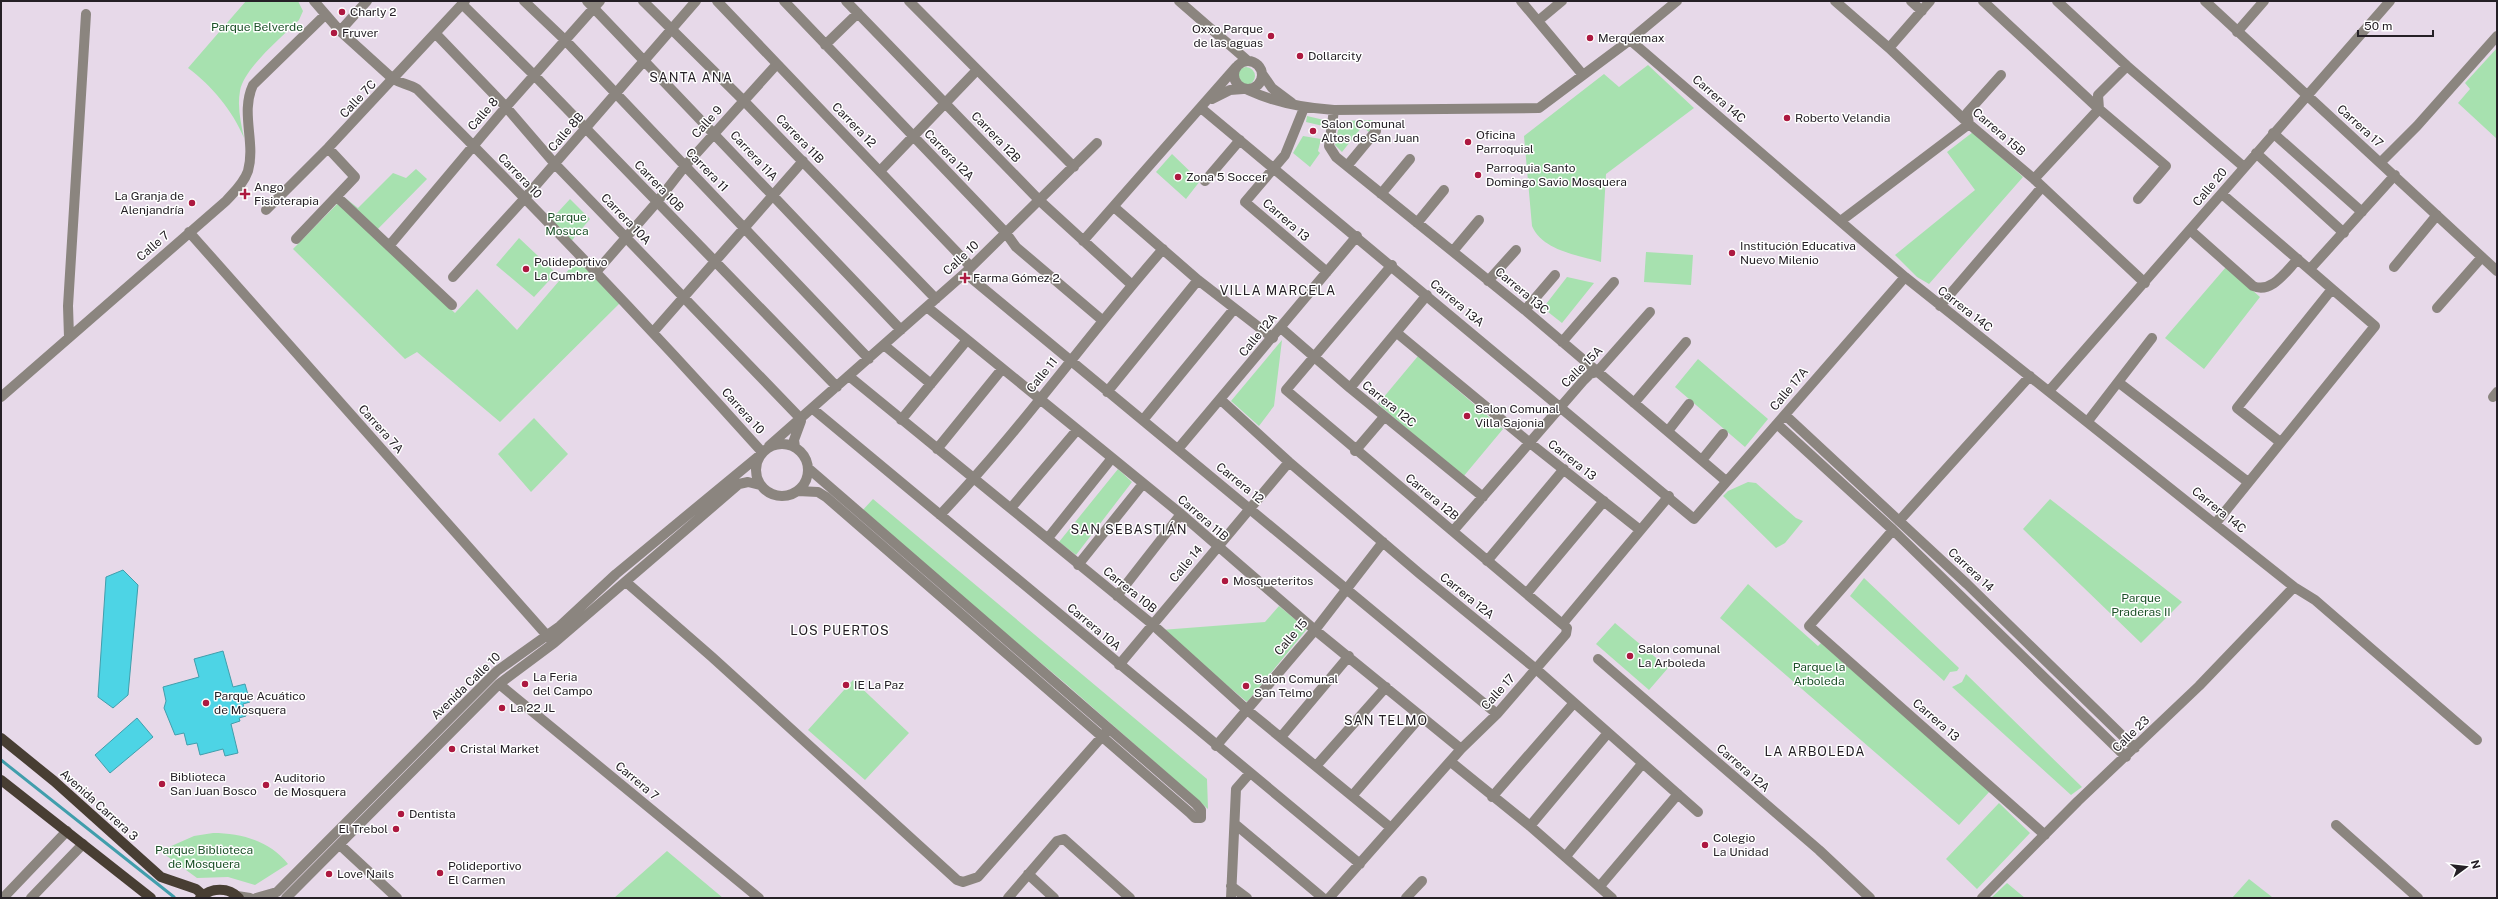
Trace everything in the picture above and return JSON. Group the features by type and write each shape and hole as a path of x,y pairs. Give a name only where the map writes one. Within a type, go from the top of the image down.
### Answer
{"main road":[{"name":"Avenida Carrera 3","path":"1,738 54,781 161,877 196,889 202,897"},
{"path":"1,780 151,898"},
{"path":"202,897 220,890 238,897"}],"street":[{"name":"Carrera 10","path":"314,1 340,31 394,80 402,84 409,84 417,89 654,331 764,451"},
{"path":"340,31 367,1"},
{"name":"Carrera 11","path":"524,1 565,40 869,359"},
{"name":"Carrera 11B","path":"643,1 671,31 744,100 936,299"},
{"name":"Calle 8B","path":"453,277 586,129 696,1"},
{"name":"Carrera 12","path":"717,1 880,171 968,270 1070,361 1348,588 1497,714"},
{"name":"Carrera 12A","path":"784,1 1006,233 1016,247 1102,320"},
{"name":"Carrera 12B","path":"846,1 1040,201 1132,285"},
{"path":"909,1 1074,167"},
{"path":"1179,1 1242,61 1259,66 1272,88 1302,108"},
{"path":"1521,1 1584,74"},
{"path":"1538,21 1562,1"},
{"path":"1242,61 1234,77 1236,82 1246,89 1268,99 1302,108 1334,110 1539,108 1630,40 1677,1"},
{"name":"Carrera 15B","path":"1836,1 1890,48 1969,124 2034,179 2145,283"},
{"path":"1911,1 1922,11"},
{"path":"1890,48 1930,1"},
{"path":"1983,1 2099,109 2166,166 2138,199"},
{"path":"2057,1 2126,66 2244,167"},
{"name":"Carrera 17","path":"2205,1 2237,32 2381,162 2497,271"},
{"path":"2237,32 2264,1"},
{"name":"Calle 20","path":"2050,391 2222,194 2306,95 2390,1"},
{"name":"Calle 7C","path":"266,210 394,80 463,2"},
{"name":"Carrera 10B","path":"463,2 837,388"},
{"name":"Calle 8","path":"389,246 506,107 565,40 593,3"},
{"name":"Carrera 11A","path":"593,3 644,61 901,330"},
{"path":"826,45 858,13"},
{"path":"69,337 69,298 86,14"},
{"name":"Calle 7","path":"1,397 226,201 246,174 250,150 246,107 254,85 325,15"},
{"name":"Carrera 10A","path":"436,34 506,107 555,164 802,419"},
{"path":"2381,162 2417,126 2497,36"},
{"name":"Carrera 14C","path":"1630,40 1842,220 1905,277 1940,306 2088,421 2294,587 2321,605 2477,740"},
{"path":"1084,241 1242,61"},
{"name":"Calle 9","path":"596,272 657,202 685,166 777,64"},
{"path":"2034,179 2099,109 2098,95 2126,66"},
{"path":"880,171 977,70"},
{"path":"1204,105 1225,92 1258,86 1263,75"},
{"path":"1842,220 1969,124 1967,113 2001,75"},
{"name":"Carrera 13A","path":"1204,105 1240,140 1669,496 1694,519"},
{"path":"1275,168 1295,135 1302,108"},
{"name":"Carrera 13C","path":"1334,110 1329,146 1331,152 1488,280 1726,481"},
{"path":"1347,166 1376,131"},
{"path":"2273,133 2362,212"},
{"path":"1206,181 1240,140"},
{"name":"Calle 10","path":"837,388 968,270 1040,201 1097,143"},
{"path":"296,240 355,177 328,148"},
{"path":"2256,153 2344,232"},
{"path":"1381,194 1410,159"},
{"path":"654,331 803,161"},
{"name":"Carrera 13","path":"1275,168 1245,202 1327,272"},
{"path":"2310,269 2395,175"},
{"path":"1940,306 2042,187"},
{"path":"1417,223 1444,190"},
{"path":"2215,524 2375,326 2222,194"},
{"path":"337,197 452,305"},
{"path":"1114,207 1198,280 1234,309 1274,338"},
{"path":"2394,267 2436,215"},
{"path":"1452,251 1479,220"},
{"path":"2190,230 2253,286 2261,290 2269,288 2298,259"},
{"name":"Carrera 7A","path":"189,232 551,639"},
{"name":"Calle 12A","path":"1178,449 1274,338 1357,236"},
{"name":"Calle 11","path":"940,515 974,480 1102,320 1163,249"},
{"path":"1488,280 1516,250"},
{"path":"2437,308 2482,257"},
{"path":"1315,358 1392,266"},
{"path":"1524,310 1555,274"},
{"name":"Calle 17A","path":"1694,519 1905,277"},
{"path":"1107,392 1198,280"},
{"path":"1562,342 1614,282"},
{"path":"2280,442 2237,408 2332,289"},
{"path":"1350,388 1427,295"},
{"name":"Carrera 11B","path":"928,307 1039,400 1112,458 1142,485 1181,514 1217,547 1315,630 1349,656 1461,750"},
{"path":"1143,420 1234,309"},
{"name":"Calle 15A","path":"1453,531 1590,374 1598,372 1650,312"},
{"name":"Carrera 12C","path":"1281,328 1384,417 1482,497"},
{"name":"Carrera 13","path":"1397,333 1530,443 1640,530"},
{"path":"2088,421 2152,338"},
{"path":"901,420 967,340"},
{"path":"1634,403 1686,342"},
{"path":"884,345 931,384"},
{"name":"Carrera 12B","path":"1315,358 1286,390 1356,451 1563,623"},
{"path":"937,449 1002,369"},
{"path":"1899,521 2030,376"},
{"name":"Carrera 10B","path":"850,377 974,480 1011,508 1078,565 1152,624 1246,709 1391,828"},
{"path":"2118,382 2248,482"},
{"name":"Avenida Calle 10","path":"286,898 500,684 551,639 616,574 837,388"},
{"name":"Carrera 12A","path":"1221,400 1289,462 1536,669 1573,704 1698,812"},
{"path":"1668,431 1689,404"},
{"name":"Carrera 10A","path":"813,409 1216,746 1360,864"},
{"name":"Carrera 14","path":"1785,415 1899,521 2135,748"},
{"path":"1356,451 1384,417"},
{"name":"Avenida Calle 10","path":"795,447 794,440 802,419"},
{"name":"Carrera 14","path":"1777,424 1893,530 2126,757"},
{"path":"1011,508 1077,430"},
{"path":"1702,460 1723,434"},
{"path":"798,491 807,477 808,468 806,460 795,447 782,443 764,451 755,470 760,485 766,491 782,496 798,491 818,492 867,527 1109,729 1196,804 1201,810 1201,818 1195,818 1102,737 867,527 808,468"},
{"path":"1048,538 1112,458"},
{"name":"Calle 14","path":"1119,665 1289,462"},
{"path":"1487,560 1564,469"},
{"name":"Avenida Calle 10","path":"256,898 277,892 497,672 551,639 626,582 740,484 748,482 760,485"},
{"path":"1078,565 1142,485"},
{"path":"1563,623 1669,496"},
{"path":"1526,593 1604,501"},
{"path":"1117,596 1181,514"},
{"name":"Carrera 13","path":"1893,530 1810,626 2045,835"},
{"name":"Calle 15","path":"1216,746 1315,630 1383,542"},
{"path":"626,582 712,657 957,880 963,882 978,877 1109,729"},
{"name":"Calle 23","path":"1982,898 2199,686 2294,587"},
{"name":"Calle 17","path":"1329,898 1461,750 1497,714 1566,634 1568,628 1563,623"},
{"path":"1281,737 1349,656"},
{"name":"Carrera 12A","path":"1598,659 1819,850 1870,898"},
{"name":"Carrera 7","path":"500,684 759,898"},
{"path":"1316,766 1386,687"},
{"path":"1492,797 1573,704"},
{"path":"1352,796 1421,716"},
{"path":"1530,826 1607,734"},
{"path":"1451,762 1566,856 1612,898"},
{"path":"1566,856 1642,764"},
{"path":"1231,898 1235,824 1234,806 1236,790 1250,773"},
{"path":"1600,886 1678,794"},
{"path":"1235,824 1323,898"},
{"path":"2336,825 2418,898"},
{"path":"3,898 67,831"},
{"path":"1008,898 1057,840 1064,839 1130,898"},
{"path":"32,898 83,844"},
{"path":"340,845 397,898"},
{"path":"1028,874 1054,898"},
{"path":"1406,898 1422,881"},
{"path":"1231,886 1246,898"},
{"path":"238,897 250,898"}],"green space":[{"name":"Parque Belverde","path":"246,1 298,1 303,11 299,20 265,53 243,82 240,91 239,103 244,138 228,108 205,82 188,68"},
{"path":"2497,48 2497,139 2458,103 2470,89 2465,83"},
{"path":"1648,65 1694,108 1606,174 1601,262 1553,247 1537,234 1532,226 1524,136 1604,74 1619,87"},
{"path":"1246,67 1252,70 1255,76 1252,82 1246,85 1240,82 1237,76 1240,70"},
{"path":"1307,116 1324,120 1323,126 1306,122"},
{"path":"1373,120 1373,127 1369,132 1362,127 1342,152 1335,145 1340,121"},
{"path":"1973,132 2023,177 1929,284 1917,277 1895,255 1975,190 1947,152"},
{"path":"1303,136 1321,139 1318,151 1320,153 1310,167 1293,153"},
{"name":"Zona 5 Soccer","path":"1172,154 1200,181 1186,199 1156,172"},
{"path":"416,169 427,179 372,235 455,313 477,289 517,330 577,260 620,303 500,422 417,352 405,359 293,249 344,197 358,208 393,173 406,178"},
{"name":"Parque Mosuca","path":"570,199 590,219 568,245 547,224"},
{"name":"Polideportivo La Cumbre","path":"519,238 556,273 534,297 496,265"},
{"path":"1646,252 1693,255 1691,285 1644,282"},
{"path":"2226,267 2260,297 2204,369 2165,338"},
{"path":"1567,277 1594,283 1562,323 1543,308"},
{"path":"1282,340 1274,406 1259,426 1231,401"},
{"path":"1418,356 1503,429 1463,477 1378,404"},
{"path":"1698,359 1768,419 1745,447 1675,387"},
{"path":"534,418 568,454 531,492 498,454"},
{"path":"1118,469 1132,482 1076,555 1059,542"},
{"path":"1748,482 1756,483 1796,518 1803,521 1785,543 1776,548 1723,496 1728,491"},
{"path":"873,499 1207,779 1208,809 1066,684 861,512"},
{"name":"Parque Praderas II","path":"2050,499 2182,602 2141,643 2023,529"},
{"path":"1864,578 1959,668 1957,671 1950,672 1944,681 1850,596"},
{"name":"Parque la Arboleda","path":"1748,584 1818,646 1821,643 1990,791 1959,825 1720,618"},
{"path":"1279,606 1307,629 1247,702 1161,630 1265,622"},
{"path":"1615,623 1668,668 1649,690 1596,644"},
{"path":"1966,674 2082,787 2071,795 1952,687 1962,682"},
{"path":"853,680 909,733 865,780 808,730"},
{"path":"1999,803 2030,833 1977,889 1946,859"},
{"name":"Parque Biblioteca de Mosquera","path":"224,833 244,837 264,844 273,849 288,864 255,885 228,877 197,878 160,851 194,836"},
{"path":"667,851 723,898 614,898"},
{"path":"2249,879 2272,897 2232,898"},
{"path":"2007,883 2025,898 1991,898"}],"water":[{"path":"123,570 138,585 128,695 113,708 98,697 106,577"},
{"name":"Parque Acuático de Mosquera","path":"223,651 233,687 245,684 250,702 243,704 246,716 239,718 240,721 231,724 238,753 225,756 223,749 200,755 197,743 187,745 184,733 175,735 164,708 166,701 163,687 199,677 194,659"},
{"path":"137,718 153,737 110,773 95,755"}],"waterway":[{"path":"1,760 174,897"}],"place":[{"name":"Charly 2","path":"342,12"},
{"name":"Fruver","path":"334,33"},
{"name":"Oxxo Parque de las aguas","path":"1271,36"},
{"name":"Merquemax","path":"1590,38"},
{"name":"Dollarcity","path":"1300,56"},
{"name":"Roberto Velandia","path":"1787,118"},
{"name":"Salon Comunal Altos de San Juan","path":"1313,131"},
{"name":"Oficina Parroquial","path":"1468,142"},
{"name":"Parroquia Santo Domingo Savio Mosquera","path":"1478,175"},
{"name":"Zona 5 Soccer","path":"1178,177"},
{"name":"Ango Fisioterapia","path":"245,194"},
{"name":"La Granja de Alenjandría","path":"192,203"},
{"name":"Institución Educativa Nuevo Milenio","path":"1732,253"},
{"name":"Polideportivo La Cumbre","path":"526,269"},
{"name":"Farma Gómez 2","path":"965,278"},
{"name":"Salon Comunal Villa Sajonia","path":"1467,416"},
{"name":"Mosqueteritos","path":"1225,581"},
{"name":"Salon comunal La Arboleda","path":"1630,656"},
{"name":"La Feria del Campo","path":"525,684"},
{"name":"IE La Paz","path":"846,685"},
{"name":"Salon Comunal San Telmo","path":"1246,686"},
{"name":"Parque Acuático de Mosquera","path":"206,703"},
{"name":"La 22 JL","path":"502,708"},
{"name":"Cristal Market","path":"452,749"},
{"name":"Biblioteca San Juan Bosco","path":"162,784"},
{"name":"Auditorio de Mosquera","path":"266,785"},
{"name":"Dentista","path":"401,814"},
{"name":"El Trebol","path":"396,829"},
{"name":"Colegio La Unidad","path":"1705,845"},
{"name":"Polideportivo El Carmen","path":"440,873"},
{"name":"Love Nails","path":"329,874"}],"district":[{"name":"SANTA ANA","path":"691,77"},
{"name":"VILLA MARCELA","path":"1278,290"},
{"name":"SAN SEBASTIÁN","path":"1129,529"},
{"name":"LOS PUERTOS","path":"840,630"},
{"name":"SAN TELMO","path":"1386,720"},
{"name":"LA ARBOLEDA","path":"1815,751"}]}
